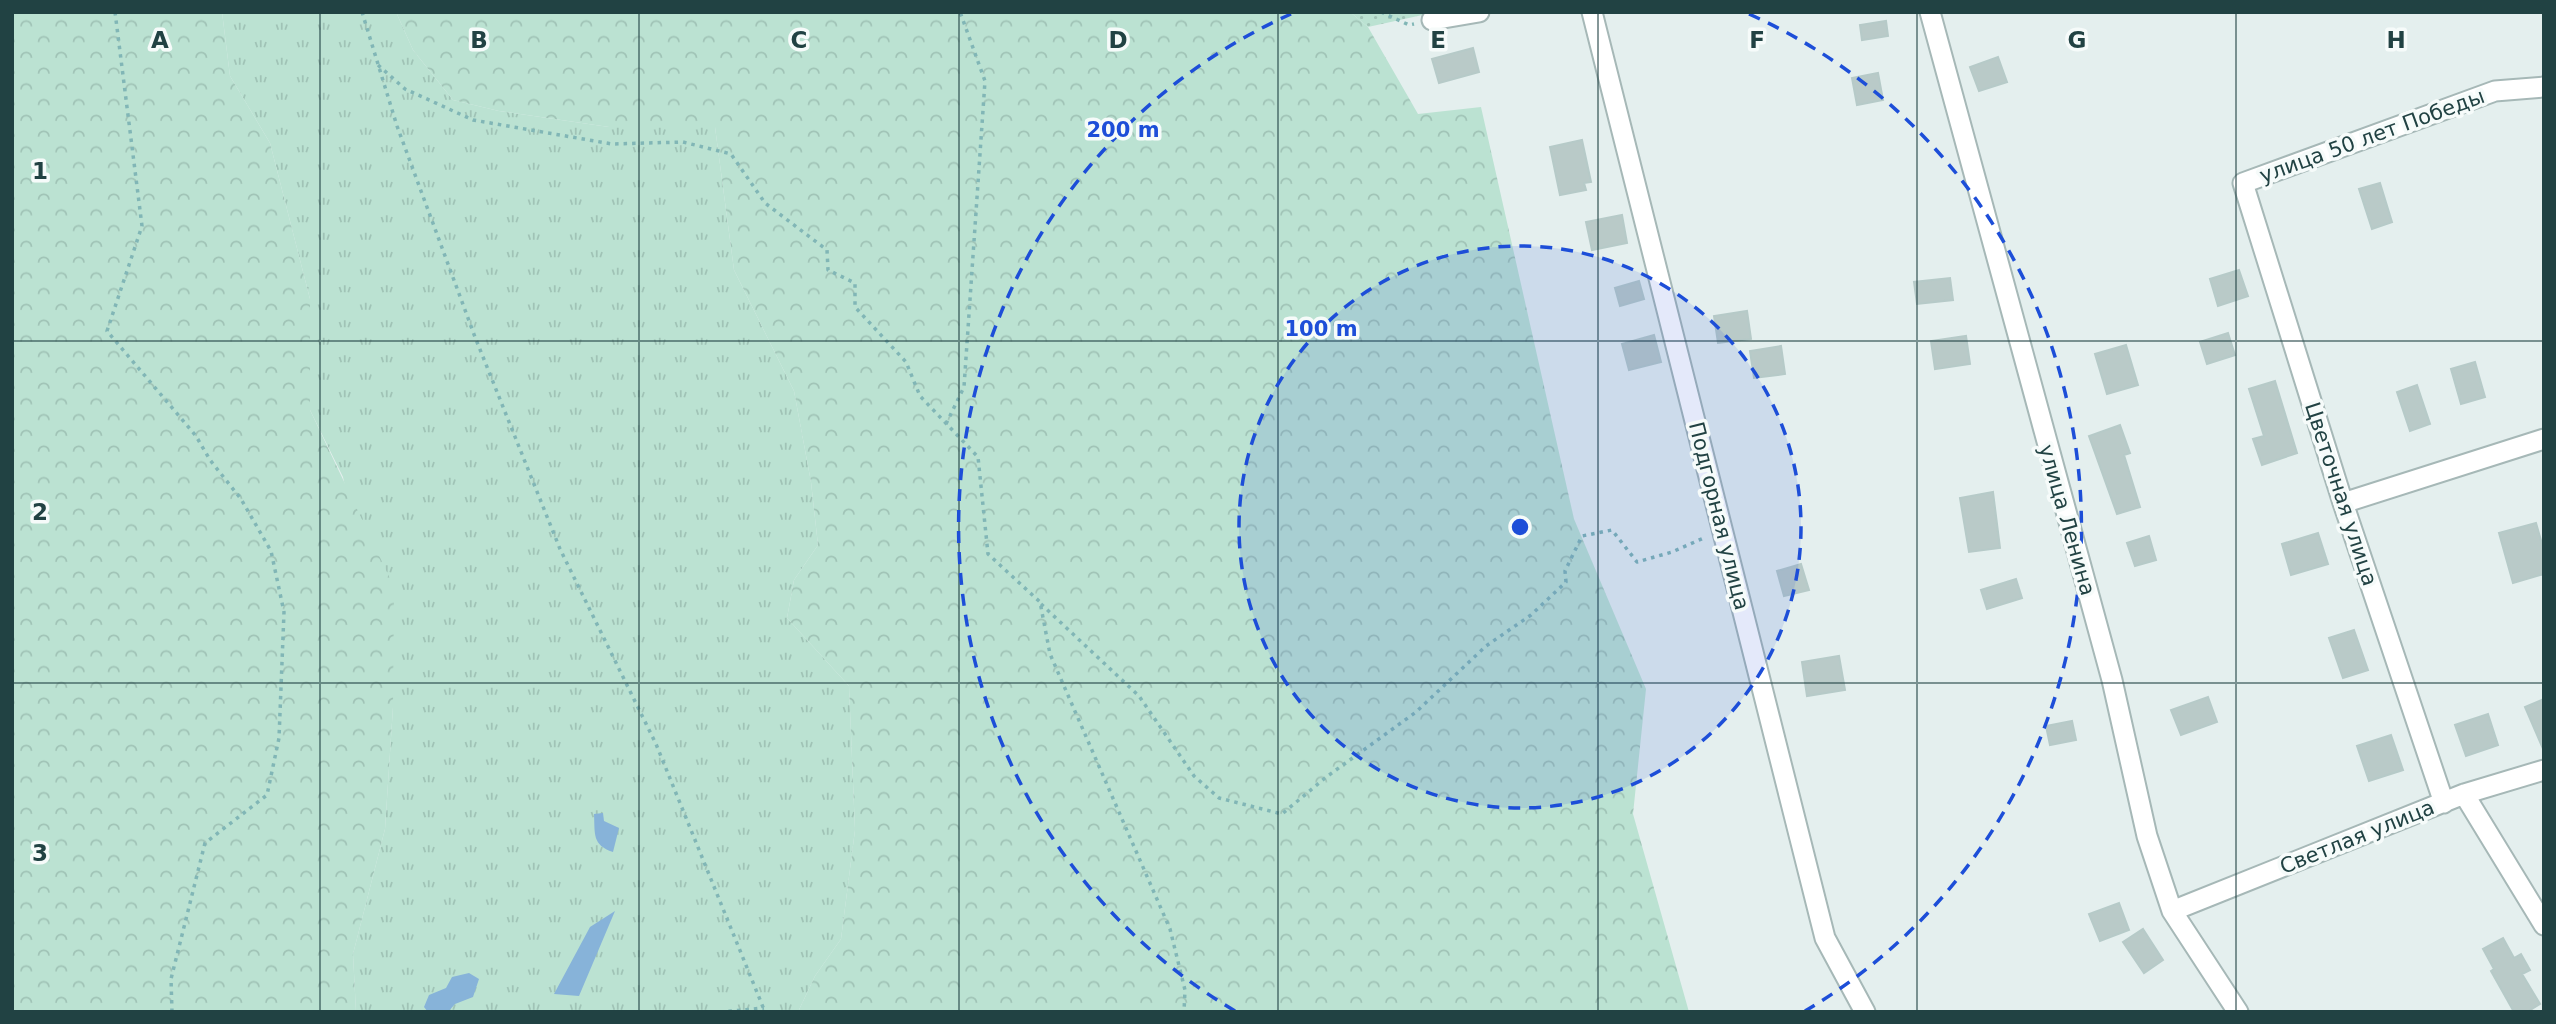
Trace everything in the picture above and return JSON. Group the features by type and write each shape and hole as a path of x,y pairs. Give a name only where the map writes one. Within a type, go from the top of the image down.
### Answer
{"street":[{"path":"1432,20 1479,12"},
{"name":"Подгорная улица","path":"1592,12 1825,938 1865,1012"},
{"name":"улица Ленина","path":"1930,12 2112,680 2147,836 2172,911 2238,1012"},
{"name":"улица 50 лет Победы","path":"2243,183 2495,91 2544,87"},
{"name":"Цветочная улица","path":"2243,183 2343,503 2444,803"},
{"path":"2343,503 2544,439"},
{"name":"Светлая улица","path":"2172,911 2464,794 2544,770"},
{"path":"2464,794 2544,925"}],"path":[{"path":"115,12 142,226 107,331 196,436 210,460 240,499 271,551 284,612 279,738 267,795 205,843 171,979 172,1012"},
{"path":"362,12 378,65 475,337 560,549 656,744 765,1010 720,1012"},
{"path":"946,424 964,387 985,81 960,12"},
{"path":"1381,12 1409,25 1432,20"},
{"path":"378,65 405,89 472,120 612,144 683,142 731,154 765,202 827,250 828,270 855,283 855,307 906,362 920,396 978,457 988,554 1139,696 1194,776 1220,798 1282,814 1325,778 1416,712 1486,646 1531,615 1566,582 1564,571 1582,536 1612,530 1637,562 1723,532"},
{"path":"1040,602 1050,654 1116,798 1170,929 1185,990 1184,1012"}],"green space":[{"path":"12,12 222,12 230,76 270,143 310,299 310,410 394,587 393,707 385,829 353,954 356,1012 12,1012"},
{"path":"222,12 396,12 413,50 453,100 499,111 609,127 715,127 734,270 794,391 811,482 818,545 794,580 787,618 849,686 855,830 841,939 815,976 798,1012 356,1012 353,954 385,829 393,707 343,477 310,410 310,299 270,143 230,76"},
{"path":"396,12 1350,12 1368,27 1418,114 1481,107 1574,519 1646,689 1633,814 1689,1012 798,1012 815,976 841,939 855,830 849,686 787,618 794,580 818,545 811,482 794,391 734,270 715,127 609,127 499,111 453,100 413,50"},
{"path":"1350,12 1436,12 1368,27"}],"water":[{"path":"603,813 604,821 619,828 613,852 601,846 596,838 594,814"},
{"path":"615,911 579,996 554,994 590,927"},
{"path":"469,973 479,979 473,997 455,1004 448,1012 428,1012 424,1007 429,995 446,988 452,977"}],"building":[{"path":"1886,21 1888,36 1862,40 1860,25"},
{"path":"1473,48 1479,72 1439,83 1432,59"},
{"path":"1998,57 2007,82 1979,91 1970,67"},
{"path":"1878,73 1883,100 1857,105 1852,78"},
{"path":"1582,140 1591,182 1584,183 1586,190 1560,195 1550,147"},
{"path":"2380,183 2392,222 2372,229 2359,189"},
{"path":"1622,215 1627,243 1592,250 1586,222"},
{"path":"2239,270 2248,296 2218,306 2210,279"},
{"path":"1950,278 1953,300 1917,304 1914,282"},
{"path":"1639,281 1644,299 1620,306 1615,288"},
{"path":"1747,311 1751,339 1718,343 1714,316"},
{"path":"2228,333 2235,355 2207,364 2200,342"},
{"path":"1654,335 1661,362 1629,370 1622,344"},
{"path":"1966,336 1970,364 1935,369 1931,341"},
{"path":"2126,345 2138,385 2107,394 2095,354"},
{"path":"1781,346 1785,374 1754,378 1750,351"},
{"path":"2475,362 2485,397 2461,404 2451,369"},
{"path":"2275,381 2297,453 2262,465 2253,439 2264,436 2249,389"},
{"path":"2417,385 2430,424 2410,431 2397,392"},
{"path":"2120,425 2130,453 2124,455 2140,507 2117,514 2089,436"},
{"path":"1993,492 2000,548 1969,552 1960,498"},
{"path":"2536,523 2544,551 2544,574 2513,583 2499,533"},
{"path":"2318,533 2328,564 2291,575 2282,544"},
{"path":"2149,536 2156,560 2135,566 2127,543"},
{"path":"1801,564 1809,590 1784,596 1777,571"},
{"path":"2016,579 2022,598 1987,609 1981,590"},
{"path":"2354,630 2368,670 2343,678 2329,638"},
{"path":"1839,656 1845,690 1807,696 1802,662"},
{"path":"2208,697 2217,722 2181,735 2171,710"},
{"path":"2544,699 2544,751 2525,707"},
{"path":"2488,714 2498,745 2466,756 2455,725"},
{"path":"2072,721 2076,740 2050,745 2046,726"},
{"path":"2391,735 2403,770 2369,781 2357,746"},
{"path":"2119,903 2129,930 2100,941 2089,914"},
{"path":"2143,929 2163,960 2144,973 2123,942"},
{"path":"2503,938 2514,958 2521,954 2530,970 2522,974 2540,1004 2527,1012 2514,1012 2491,971 2494,969 2483,949"}]}
